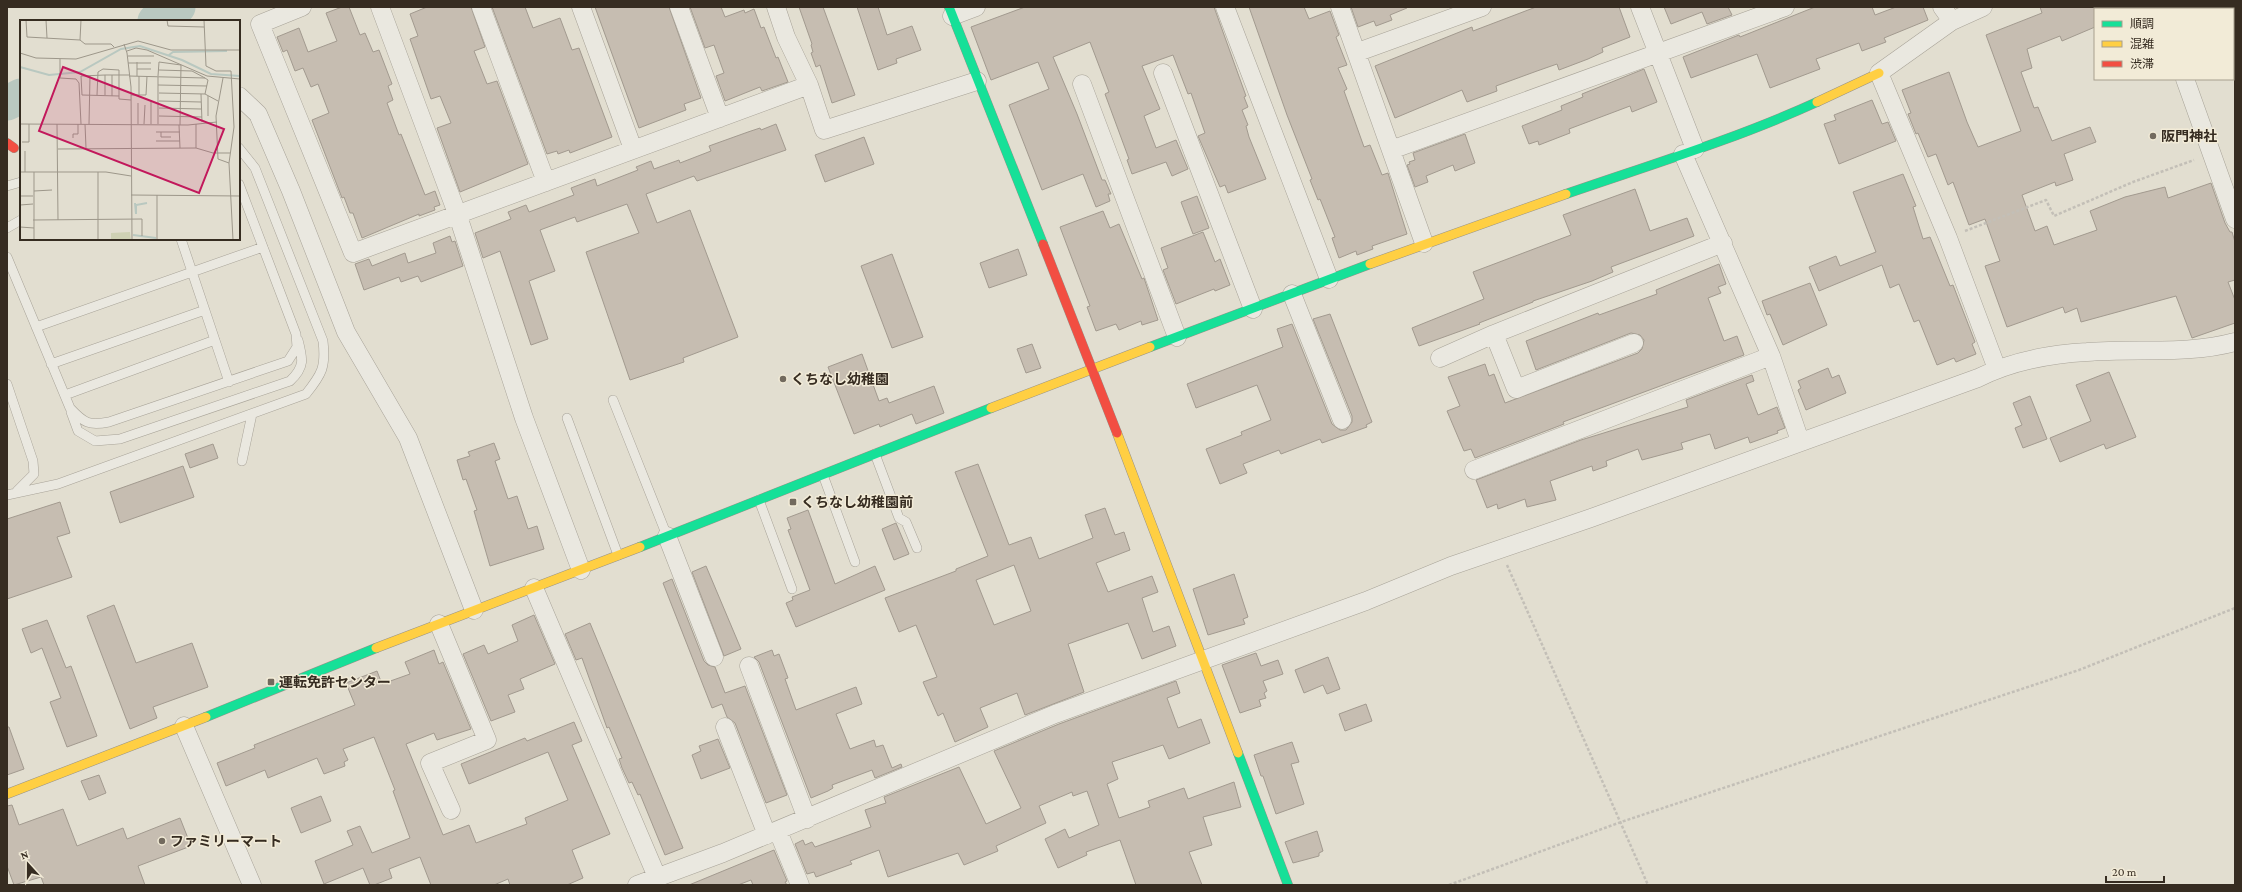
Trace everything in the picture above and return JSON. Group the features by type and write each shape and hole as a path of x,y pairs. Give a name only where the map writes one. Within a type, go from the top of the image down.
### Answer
{"street":[{"path":"302,7 260,24 353,253 458,216 633,149 809,85"},
{"path":"380,7 458,216 524,418 581,570"},
{"path":"481,7 546,182"},
{"path":"581,7 633,149"},
{"path":"679,7 720,118"},
{"path":"776,7 786,37 809,85 824,130 977,81"},
{"path":"976,7 951,11 977,81 1092,368 1201,660 1288,885"},
{"path":"1225,7 1329,279"},
{"path":"1340,7 1358,52 1424,243"},
{"path":"1358,52 1482,7"},
{"path":"1640,7 1658,52 1689,152 1723,243 1771,356 1800,441"},
{"path":"1391,150 1785,7"},
{"path":"7,794 184,726 331,665 581,570 1092,368 1253,309 1424,243 1689,152 1786,116 1879,73 1947,14 1983,7"},
{"path":"1163,73 1253,309"},
{"path":"1879,73 1948,238 1997,368"},
{"path":"2185,80 2235,219"},
{"path":"1082,84 1177,337"},
{"path":"240,97 258,114 291,191 346,332 408,438 474,610"},
{"path":"1440,358 1494,334 1723,243"},
{"path":"1292,294 1342,420"},
{"path":"1494,334 1516,389 1634,343"},
{"path":"637,885 773,833 1055,714 1366,601 1451,566 1500,550 1978,378 1997,368 2073,353 2173,350 2235,342"},
{"path":"1474,470 1771,356"},
{"path":"666,536 714,657"},
{"path":"534,588 657,877"},
{"path":"439,624 487,740 430,763 451,810"},
{"path":"749,666 807,819"},
{"path":"184,726 252,885"},
{"path":"725,727 773,833 800,885"}],"lane":[{"path":"11,494 58,484 306,394 319,378 325,362 324,341 255,168 240,149"},
{"path":"7,186 20,185"},
{"path":"7,258 65,395 78,431 96,441 120,439 290,381 300,372 302,358 296,334 240,187"},
{"path":"7,228 20,221"},
{"path":"181,240 229,382"},
{"path":"36,327 263,247"},
{"path":"51,364 205,310"},
{"path":"70,408 80,419 94,425 109,422 288,361 296,346 296,334"},
{"path":"65,395 215,340"},
{"path":"7,384 33,461 34,474 11,494"},
{"path":"613,400 666,536"},
{"path":"242,461 252,414"},
{"path":"567,418 618,555"},
{"path":"875,454 898,518 906,522 916,548"},
{"path":"823,475 855,562"},
{"path":"759,500 792,589"}],"path":[{"path":"1948,238 2046,200 2054,216 2133,182 2211,154"},
{"path":"1500,550 1648,885"},
{"path":"1449,885 1621,822 2079,670 2235,608"}],"building":[{"path":"342,7 349,7 360,35 365,33 373,52 379,50 392,84 388,86 393,100 387,103 399,135 401,134 425,195 435,191 440,205 434,207 435,210 419,216 419,214 362,238 353,213 350,213 344,197 342,198 312,120 329,113 318,84 311,87 303,68 295,71 287,50 283,52 277,37 299,28 308,52 337,41 326,13"},
{"path":"427,7 471,7 485,47 474,51 487,84 497,81 528,164 460,192 437,128 451,123 440,96 431,99 410,39 418,36 410,14"},
{"path":"492,7 525,7 533,28 560,18 572,50 579,48 612,137 570,153 569,150 558,154 557,151 547,154"},
{"path":"595,7 669,7 701,98 684,104 686,110 639,128"},
{"path":"690,7 721,7 725,17 744,10 745,13 754,9 761,28 764,27 776,58 778,57 788,82 762,91 760,87 725,101 716,76 724,73 714,45 705,48"},
{"path":"799,7 823,7 855,95 832,103 820,65 816,67 811,53 813,52 812,44"},
{"path":"857,7 878,7 887,35 912,26 921,50 896,59 897,63 878,70"},
{"path":"1025,7 1214,7 1246,96 1244,97 1248,107 1242,110 1248,125 1246,126 1249,137 1266,179 1228,193 1225,185 1220,187 1198,136 1205,133 1191,93 1188,94 1173,55 1142,66 1160,109 1144,116 1156,148 1176,140 1188,169 1172,176 1166,162 1132,174 1127,160 1129,159 1105,94 1109,92 1090,42 1053,57 1077,114 1102,180 1105,180 1111,194 1108,194 1110,201 1096,207 1083,174 1042,190 1009,105 1049,89 1038,62 991,80 971,27"},
{"path":"1249,7 1304,7 1309,19 1330,11 1339,35 1336,37 1347,65 1338,68 1347,89 1344,91 1364,147 1370,145 1382,175 1388,173 1407,234 1372,246 1373,249 1357,255 1356,251 1339,258 1332,238 1335,237 1320,199 1318,200 1310,180 1312,179 1287,115"},
{"path":"1351,7 1407,8 1390,15 1392,20 1376,26 1374,21 1358,27"},
{"path":"1536,7 1619,7 1630,37 1602,48 1603,52 1588,59 1559,70 1557,64 1537,71 1496,86 1497,91 1467,102 1462,90 1395,118 1375,66 1472,27 1473,31"},
{"path":"1664,7 1728,7 1732,15 1707,24 1702,12 1671,24"},
{"path":"1815,7 1872,7 1875,15 1896,7 1923,7 1928,20 1884,38 1886,42 1862,51 1859,43 1816,59 1820,69 1770,88 1757,54 1691,78 1683,57 1739,35 1740,37"},
{"path":"2040,7 2095,7 2094,27 2062,41 2060,36 2027,49 2032,68 2021,72 2034,108 2038,107 2052,141 2090,127 2096,142 2064,154 2073,180 2056,186 2055,182 2022,195 2035,231 2047,226 2054,245 2097,230 2090,211 2125,197 2165,187 2168,198 2211,183 2225,223 2230,232 2232,232 2235,242 2235,280 2228,282 2235,300 2235,323 2192,338 2176,296 2081,322 2077,308 2065,313 2063,307 2007,327 1985,266 2000,261 1985,219 1969,225 1953,182 1948,185 1936,154 1928,157 1918,133 1916,134 1908,114 1911,113 1902,90 1949,72 1967,122 1978,147 2021,131 1986,35 2042,13"},
{"path":"1644,69 1657,102 1632,112 1630,106 1569,129 1570,133 1539,145 1538,141 1529,144 1522,126 1562,110 1561,106 1583,97 1582,94"},
{"path":"1872,100 1882,124 1888,122 1896,141 1839,164 1824,124 1836,120 1834,115"},
{"path":"776,124 786,150 697,181 694,176 646,194 657,223 690,210 738,337 683,358 684,362 630,380 586,252 639,233 627,204 577,222 575,217 540,230 555,271 529,281 548,339 531,345 500,251 483,258 475,233 511,219 508,212 526,205 529,212 574,195 571,188 595,179 597,186 638,170 636,167 651,161 654,169 679,160 680,163 711,151 709,146"},
{"path":"1465,134 1475,163 1455,171 1453,165 1426,176 1428,182 1415,187 1407,165 1410,164 1409,162 1415,160 1413,153"},
{"path":"864,137 874,164 825,182 815,155"},
{"path":"1903,174 1916,206 1913,207 1923,239 1930,237 1950,286 1953,285 1975,342 1972,344 1976,354 1956,362 1954,358 1937,365 1919,320 1914,322 1899,284 1890,288 1882,265 1819,291 1809,267 1836,256 1840,266 1876,252 1853,192"},
{"path":"1635,189 1650,231 1687,218 1694,236 1611,267 1613,272 1592,281 1533,301 1479,323 1480,324 1419,346 1412,328 1484,299 1473,272 1571,235 1563,215"},
{"path":"1197,196 1209,228 1193,234 1181,202"},
{"path":"1103,211 1110,228 1119,224 1142,279 1144,278 1158,320 1142,325 1141,321 1119,330 1116,324 1096,331 1087,307 1090,306 1060,227"},
{"path":"1203,232 1215,262 1220,259 1230,285 1215,291 1214,289 1176,304 1163,270 1168,268 1161,248"},
{"path":"450,236 452,242 455,241 463,266 421,282 418,276 401,282 399,277 364,290 355,264 369,259 372,266 405,253 408,263 436,253 433,243"},
{"path":"1018,249 1027,275 989,288 980,263"},
{"path":"892,254 923,337 892,348 861,266"},
{"path":"1719,264 1726,284 1718,287 1721,293 1708,298 1724,341 1737,336 1744,355 1563,422 1564,424 1475,458 1471,449 1464,451 1447,411 1460,406 1448,377 1485,364 1489,376 1494,374 1505,403 1638,353 1642,349 1644,340 1640,335 1631,333 1536,370 1526,341 1598,313 1599,315 1657,294 1656,290"},
{"path":"1810,283 1827,325 1783,345 1770,314 1767,315 1762,301"},
{"path":"1330,314 1372,422 1366,425 1367,427 1322,443 1320,439 1281,454 1279,450 1243,464 1247,473 1220,484 1206,449 1242,435 1241,432 1271,420 1257,385 1196,408 1187,384 1283,347 1277,329 1292,324 1332,424 1340,430 1346,430 1352,422 1352,416 1313,319"},
{"path":"1032,344 1041,368 1026,373 1017,349"},
{"path":"862,354 879,401 887,398 889,403 934,386 944,413 916,424 912,414 880,427 879,424 854,434 828,367"},
{"path":"1828,368 1832,378 1839,375 1846,393 1806,410 1798,390 1801,388 1798,381"},
{"path":"2109,372 2136,437 2106,449 2104,444 2060,462 2050,438 2091,421 2076,385"},
{"path":"1752,375 1754,381 1746,384 1758,415 1777,407 1785,428 1777,431 1778,433 1750,443 1748,437 1715,449 1710,434 1681,443 1683,449 1642,460 1638,449 1606,461 1607,466 1593,471 1592,466 1550,481 1556,500 1527,507 1525,499 1498,509 1497,504 1487,508 1476,480 1581,440 1688,407 1686,400"},
{"path":"2030,396 2047,439 2023,448 2015,428 2022,425 2013,403"},
{"path":"494,443 500,459 495,461 508,499 517,496 528,529 537,526 544,549 490,566 474,511 477,510 466,479 463,480 457,460 470,456 468,452"},
{"path":"213,444 218,458 190,468 185,454"},
{"path":"978,464 1009,545 1031,537 1039,559 1093,538 1085,515 1105,508 1115,535 1124,532 1130,550 1096,563 1108,592 1152,576 1158,592 1142,598 1153,632 1169,626 1176,646 1142,659 1128,623 1068,644 1084,692 1025,715 1017,693 980,708 988,727 955,742 943,713 938,716 923,682 937,677 916,625 899,632 885,598 956,571 956,569 988,556 955,472","holes":["1014,565 1031,611 994,625 976,580"]},
{"path":"183,466 194,497 120,523 110,492"},
{"path":"60,502 70,533 57,537 72,577 7,599 7,519"},
{"path":"808,510 835,584 875,566 885,590 796,627 786,603 793,600 792,597 810,590 788,530 791,529 787,518"},
{"path":"896,523 909,554 894,560 882,529"},
{"path":"706,566 741,649 724,656 692,572"},
{"path":"1234,574 1248,617 1243,619 1245,624 1208,635 1193,589"},
{"path":"672,579 704,661 708,665 715,667 725,693 745,686 787,795 766,803 735,723 727,717 722,704 712,708 663,583"},
{"path":"114,605 136,663 192,643 208,687 153,707 157,718 130,729 87,616"},
{"path":"534,615 555,664 520,679 524,689 508,695 515,712 491,721 463,654 484,645 488,654 518,641 512,625"},
{"path":"47,620 66,668 71,666 97,736 67,747 50,702 61,698 42,648 31,653 22,629"},
{"path":"590,623 683,848 665,855 640,794 638,795 632,782 629,783 622,768 619,759 622,758 609,727 607,728 582,658 576,660 565,634"},
{"path":"434,650 439,664 443,662 471,729 437,740 434,733 406,744 443,835 469,825 476,843 527,824 525,818 568,800 548,752 469,784 461,764 525,738 527,741 574,722 582,741 572,745 610,834 572,850 583,878 567,885 510,885 508,879 494,885 431,885 420,857 389,869 392,878 374,885 370,885 363,868 324,884 315,861 353,845 347,831 360,826 372,853 410,838 393,791 395,790 374,737 343,749 348,760 344,762 345,766 324,774 317,758 268,778 265,770 226,786 217,763 255,748 254,745 355,705 346,683 377,671 382,684 410,674 405,662"},
{"path":"772,650 774,656 779,654 788,678 785,679 796,710 856,687 862,704 836,714 850,749 874,740 876,747 883,745 892,768 901,764 902,767 875,778 872,770 832,785 833,788 811,798 759,662 754,657"},
{"path":"1256,653 1261,666 1278,660 1283,674 1263,681 1267,691 1264,693 1266,698 1259,700 1261,706 1240,713 1222,665"},
{"path":"1328,657 1340,689 1327,694 1323,685 1304,693 1295,670"},
{"path":"1176,681 1180,693 1167,698 1178,728 1201,719 1210,743 1169,759 1163,745 1112,762 1118,779 1107,784 1119,818 1150,807 1148,801 1184,788 1188,799 1234,782 1241,807 1203,817 1212,845 1189,852 1202,885 1136,885 1120,840 1086,852 1087,855 1058,868 1045,839 1065,829 1069,838 1099,825 1087,791 1073,796 1072,792 1039,806 1046,823 996,846 998,851 964,865 958,853 888,877 879,850 850,861 852,864 816,877 814,872 807,874 795,844 803,840 805,845 812,842 815,847 871,827 865,810 886,803 884,797 959,767 986,824 1021,808 994,751 1059,724"},
{"path":"1366,704 1372,721 1345,731 1339,714"},
{"path":"7,727 9,727 24,769 7,775"},
{"path":"718,739 730,768 701,779 692,755 701,751 699,746"},
{"path":"1292,742 1299,762 1291,764 1304,804 1276,814 1254,755"},
{"path":"99,775 106,793 89,800 81,781"},
{"path":"321,796 331,821 301,833 291,808"},
{"path":"12,805 19,825 63,809 77,846 123,828 127,839 180,818 191,846 138,866 145,885 44,885 41,877 14,885 7,866 7,806"},
{"path":"1317,831 1323,851 1319,853 1319,856 1293,863 1285,842"},
{"path":"774,850 787,881 785,882 787,885 753,885 751,880 738,885 689,885"}],"waterway":[{"path":"157,20 178,7"},
{"path":"7,103 20,96"}],"traffic: fast":[{"path":"949,7 1043,244"},
{"path":"1566,194 1724,140 1817,102"},
{"path":"1150,347 1370,264"},
{"path":"640,547 991,408"},
{"path":"206,717 376,648"},
{"path":"1238,753 1288,885"}],"traffic: slow":[{"path":"1817,102 1879,73"},
{"path":"1370,264 1566,194"},
{"path":"991,408 1150,347"},
{"path":"1117,433 1238,753"},
{"path":"376,648 640,547"},
{"path":"7,794 206,717"}],"traffic: jam":[{"path":"7,143 14,148"},
{"path":"1043,244 1117,433"}],"place":[{"name":"阪門神社","path":"2153,136"},
{"name":"くちなし幼稚園","path":"783,379"},
{"name":"くちなし幼稚園前","path":"793,502"},
{"name":"運転免許センター","path":"271,682"},
{"name":"ファミリーマート","path":"162,841"}]}
